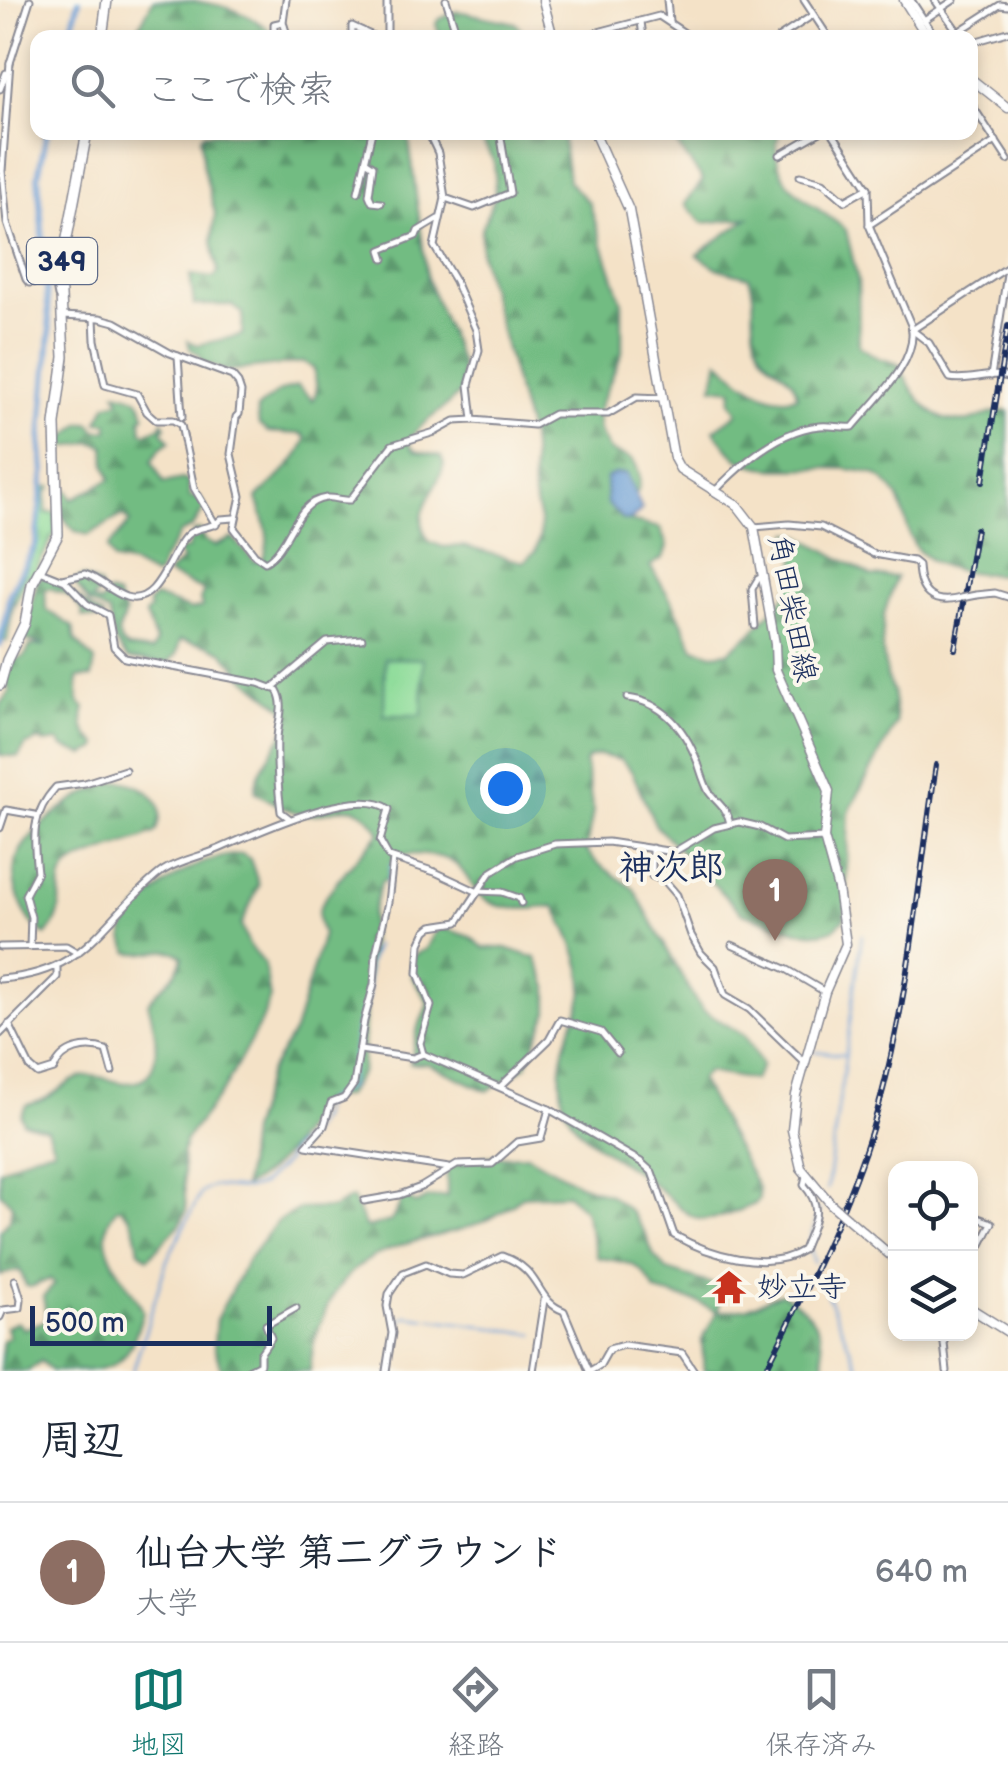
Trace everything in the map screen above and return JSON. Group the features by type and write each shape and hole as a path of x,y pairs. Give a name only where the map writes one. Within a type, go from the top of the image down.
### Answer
{"highway":[{"path":"103,30 108,0"},
{"name":"349","path":"0,685 25,623 32,584 55,546 60,526 55,424 64,366 62,316 55,278 84,140"}],"main road":[{"path":"543,0 552,30"},
{"path":"904,0 923,30"},
{"path":"978,84 1008,108"},
{"name":"角田柴田線","path":"598,140 629,210 674,458 680,469 737,505 754,526 776,644 776,670 829,791 824,838 846,936 844,950 825,992 794,1103 795,1150 806,1176 831,1204 888,1253"},
{"path":"978,1313 1008,1332"}],"street":[{"path":"0,89 30,0"},
{"path":"286,0 286,30"},
{"path":"387,0 387,30"},
{"path":"446,0 455,30"},
{"path":"667,0 669,21"},
{"path":"804,0 823,30"},
{"path":"911,0 931,30"},
{"path":"935,0 956,30"},
{"path":"924,20 954,0"},
{"path":"961,30 1002,4"},
{"path":"790,30 813,14"},
{"path":"606,30 659,16 681,30"},
{"path":"641,21 642,30"},
{"path":"274,30 274,24 283,22"},
{"path":"978,41 1008,32"},
{"path":"10,62 2,154 7,223 26,279 38,283 55,278"},
{"path":"978,114 1008,160"},
{"path":"358,192 371,140"},
{"path":"432,140 438,153 445,198 434,238 437,254 456,281 476,330 479,350 469,386 473,420"},
{"path":"445,198 474,208 510,193 501,140"},
{"path":"780,156 807,140"},
{"path":"716,491 739,469 792,433 820,426 853,427 902,369 913,343 912,330 869,225 868,188 837,140"},
{"path":"869,225 996,140"},
{"path":"367,162 373,166 369,195 372,202 381,204"},
{"path":"800,176 823,182 846,201 868,188"},
{"path":"384,259 381,250 409,240 438,219"},
{"path":"409,240 411,248"},
{"path":"912,330 1008,268"},
{"path":"991,376 1008,268"},
{"path":"62,316 115,322 178,356 232,376 241,386 230,454 241,492 234,528 258,558 268,562 305,510 325,498 350,500 392,445 435,432 455,421 534,425 554,414 608,414 637,397 664,398"},
{"path":"94,318 105,384 137,394 146,412 156,420 169,419 181,425 196,492 216,525"},
{"path":"912,330 929,343 948,377 1008,377"},
{"path":"178,356 182,416"},
{"path":"62,579 85,574 120,594 140,596 157,586 188,533 216,525 221,519 234,518"},
{"path":"754,526 800,524 828,529 880,556 913,561 918,565 919,586 926,593 948,600 995,593 1008,597"},
{"path":"40,571 62,579 87,604 108,615 114,647 125,658 272,688 280,694 277,783 281,812 289,818"},
{"path":"755,626 752,588 758,578 764,577"},
{"path":"272,688 321,645 362,639"},
{"path":"626,698 652,704 676,724 730,824"},
{"path":"30,947 31,920 25,894 37,872 33,854 35,816 56,787 86,783 125,770"},
{"path":"0,978 32,976 57,968 78,954 162,870 289,818 380,802 388,809 380,841 393,859 476,891 510,893 521,903"},
{"path":"0,828 6,810 35,816"},
{"path":"423,1054 420,1042 431,1006 418,973 422,938 436,924 458,922 483,879 500,866 536,848 570,842 674,852 714,828 730,824 754,824 789,841 824,838"},
{"path":"652,848 652,876 664,881 677,895 691,935 715,967 725,994 749,1009 806,1062"},
{"path":"393,859 374,984 352,1090 331,1103 324,1126 306,1146 449,1168"},
{"path":"0,947 66,946 78,954"},
{"path":"732,946 788,970 825,992"},
{"path":"0,1034 56,976 57,968"},
{"path":"501,1086 549,1040 560,1020 600,1032 618,1053"},
{"path":"8,1024 32,1070 38,1074 54,1069 67,1051 101,1047 106,1050 112,1072"},
{"path":"360,1050 414,1058 423,1054 549,1108 650,1169 676,1237 738,1258 776,1258 803,1250 817,1207 814,1196 804,1185 806,1176"},
{"path":"364,1200 399,1196 462,1164 492,1164 515,1144 540,1139 549,1108"},
{"path":"978,1218 992,1224 978,1251"},
{"path":"386,1371 392,1340 388,1294 403,1273 417,1265 431,1265 446,1273 463,1274 495,1258 506,1257 532,1273 544,1298 565,1312 589,1371 600,1365 609,1349 624,1345 682,1353 694,1371"},
{"path":"0,1317 3,1310 20,1308 15,1280"},
{"path":"533,1371 544,1298"},
{"path":"246,1371 260,1364 260,1354 270,1338 266,1326 296,1308"},
{"path":"945,1341 947,1371"}],"green space":[{"path":"153,0 219,5 249,16 269,30 137,30"},
{"path":"457,11 515,23 522,30 438,30 438,20"},
{"path":"201,140 409,140 427,278 461,364 461,391 417,431 409,444 415,451 441,456 444,464 423,512 424,532 430,542 523,562 535,552 540,520 533,494 532,445 481,257 481,231 495,195 494,162 482,140 563,140 568,181 589,203 622,303 622,353 597,412 599,431 610,451 632,459 639,475 638,490 621,519 660,528 667,546 663,558 650,566 694,648 713,654 728,652 785,596 793,579 797,553 787,544 790,533 871,576 896,577 884,614 882,647 896,723 849,812 845,918 834,929 822,933 797,931 742,913 656,826 632,772 621,760 599,755 585,763 593,811 586,850 596,862 634,889 695,1000 704,1011 745,1036 762,1065 754,1080 707,1072 700,1080 758,1188 759,1199 755,1204 717,1218 696,1218 578,1128 566,1110 560,1078 565,1046 582,999 582,975 555,906 496,905 480,895 454,863 422,854 394,855 372,913 362,1071 346,1096 321,1101 279,1160 244,1187 250,1132 269,1072 294,1032 323,934 319,910 337,882 380,833 361,811 342,808 300,813 255,791 261,771 290,720 285,709 243,676 223,652 208,645 180,640 176,655 167,664 128,659 114,641 109,613 89,603 74,582 82,577 99,585 101,590 92,600 101,604 108,593 117,596 125,614 118,633 121,643 127,648 152,651 156,642 145,614 150,610 148,603 155,597 191,610 202,607 204,591 167,574 183,560 176,551 188,549 194,532 200,530 204,540 215,546 233,538 255,562 263,559 267,536 257,498 293,462 306,438 302,434 268,432 259,425 257,409 278,392 297,386 313,400 317,390 314,369 304,362 227,371 202,362 199,354 190,349 188,341 198,345 242,335 243,313 230,305 194,305 190,275 214,278 218,272 212,242 215,213"},
{"path":"674,140 778,140 776,151 785,179 846,230 858,281 859,346 898,364 917,397 944,418 969,421 1008,411 1008,579 949,568 921,553 910,536 895,493 876,475 841,468 779,469 750,464 739,459 722,441 714,430 738,413 731,401 733,389 713,387 719,360 765,394 797,396 791,381 759,348 749,277 719,269 697,255 748,218 703,223 685,204 703,180"},
{"path":"116,392 132,396 141,404 145,415 141,419 142,432 161,426 163,421 166,427 162,430 170,441 152,461 164,483 188,481 190,497 199,498 205,507 193,527 180,533 154,576 114,561 107,549 130,522 123,515 88,535 75,531 62,516 61,490 68,491 72,499 111,479 105,446 91,442 68,447 61,441 81,423 90,423 97,431 108,430 108,423 98,422 107,404 120,401"},
{"path":"44,487 51,487 46,493 46,513 55,512 56,531 33,575 27,577 13,607 7,641 3,641 15,591 36,550"},
{"path":"42,577 104,617 82,617 83,611 68,595 50,588 45,590 46,610 73,627 75,640 95,661 92,677 78,678 78,701 85,708 84,729 98,745 84,755 63,747 59,741 40,740 26,745 18,757 0,755 0,704 10,691 4,679 11,660 23,657 30,646 45,645 23,639 38,579"},
{"path":"385,658 423,659 422,715 384,715"},
{"path":"122,781 141,787 158,804 156,832 82,859 67,869 61,883 58,917 46,935 31,921 20,901 14,879 17,858 34,833 62,809 93,790"},
{"path":"242,854 250,859 259,885 241,925 249,945 264,963 270,998 224,1089 185,1140 182,1155 186,1211 180,1224 148,1258 139,1251 134,1226 124,1211 118,1207 109,1220 106,1234 113,1261 143,1311 131,1346 115,1364 105,1368 51,1371 41,1361 28,1371 0,1371 3,1340 9,1337 6,1327 17,1322 24,1329 47,1320 43,1297 55,1284 50,1279 26,1286 20,1270 0,1275 0,1231 10,1219 12,1205 0,1192 0,1170 32,1154 54,1149 47,1129 23,1122 21,1115 26,1105 81,1077 128,1083 149,1073 156,1051 148,1003 177,971 183,957 171,951 129,952 125,928 150,898 185,871"},
{"path":"443,928 471,937 484,948 506,948 536,958 548,987 548,1012 526,1066 487,1091 429,1064 410,1063 418,1027 429,1004 412,977 412,956 426,949 436,930"},
{"path":"527,1155 579,1184 610,1195 630,1211 654,1256 667,1270 715,1285 721,1294 718,1312 748,1308 781,1293 796,1303 818,1328 827,1371 704,1371 702,1340 717,1312 697,1302 655,1291 644,1273 632,1265 597,1257 584,1210 567,1194 522,1196 499,1214 473,1226 392,1248 367,1260 346,1278 328,1305 316,1337 310,1371 222,1371 214,1346 216,1320 247,1261 278,1221 299,1209 333,1208 352,1198 366,1228 391,1221 404,1197 416,1204 447,1196 447,1167 483,1157"}],"water":[{"path":"626,474 642,509 632,519 624,520 607,504 606,478"}],"waterway":[{"path":"71,30 79,0"},
{"path":"0,645 10,593 36,544 44,471 41,441 50,333 38,176 45,140"},
{"path":"387,890 391,864"},
{"path":"827,1189 862,935"},
{"path":"133,1371 167,1260 201,1193 212,1186 247,1189 261,1185 286,1161 290,1150 307,1137 320,1118 324,1101 349,1087 357,1028 368,996 368,966 375,946"},
{"path":"815,1051 844,1055"},
{"path":"814,1262 809,1243 820,1210"},
{"path":"819,1276 860,1371"},
{"path":"393,1371 400,1320 407,1316 427,1319"},
{"path":"431,1319 483,1326"},
{"path":"486,1327 535,1334"}],"railway":[{"path":"983,481 1008,326"},
{"path":"955,649 976,529"},
{"path":"765,1371 838,1220 873,1126 904,992 936,765"}],"place":[{"name":"仙台大学 第二グラウンド","path":"775,941"},
{"name":"妙立寺","path":"729,1287"}],"district":[{"name":"神次郎","path":"671,867"}]}
